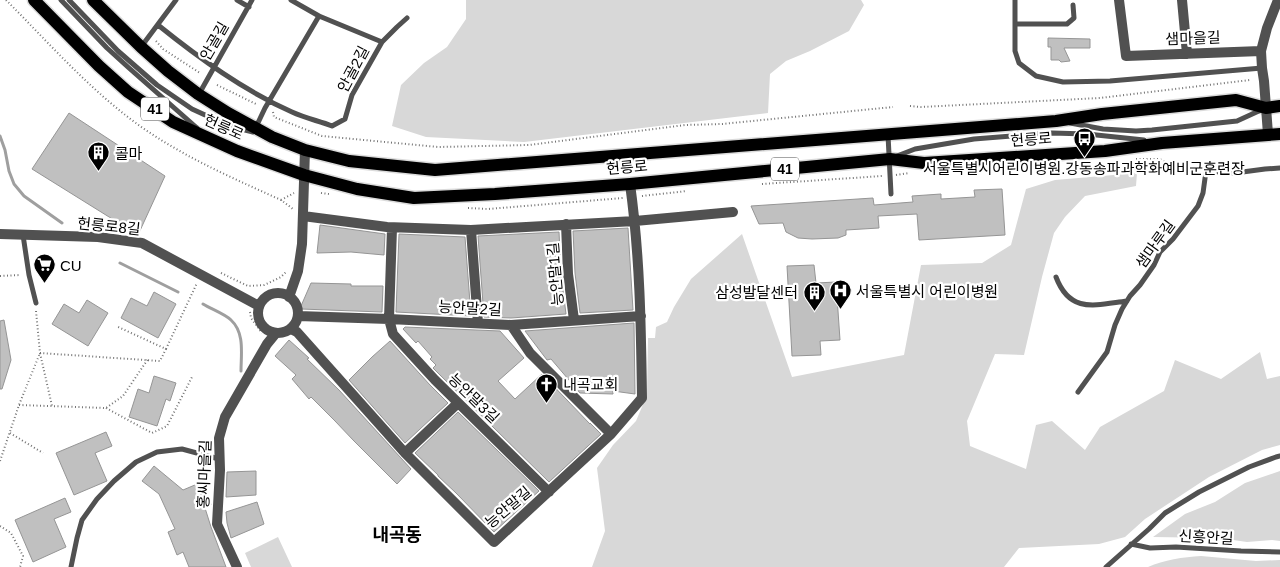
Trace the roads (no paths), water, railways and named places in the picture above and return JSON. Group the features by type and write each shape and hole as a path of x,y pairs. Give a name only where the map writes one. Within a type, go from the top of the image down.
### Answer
{"main road":[{"name":"헌릉로","path":"34,0 99,66 128,92 173,122 237,151 304,175 357,189 414,198 630,184 890,159 924,163 1105,151 1162,143 1274,134"},
{"name":"헌릉로","path":"94,0 141,48 168,71 198,94 272,137 305,150 348,161 435,170 1056,121 1102,114 1236,100 1266,108 1280,106"}],"street":[{"name":"샘마을길","path":"1119,0 1126,56 1261,51"},
{"path":"1182,0 1187,54"},
{"path":"1274,134 1266,108 1261,51 1266,28 1278,0"},
{"path":"289,297 298,271 302,244 305,150"},
{"name":"능안말길","path":"291,329 297,332 406,453 494,542 611,434 642,398 639,268 636,221 630,184"},
{"path":"636,221 733,212"},
{"name":"능안말1길","path":"303,216 392,228 471,230 636,221"},
{"name":"능안말1길","path":"566,224 568,274 574,320"},
{"path":"389,318 392,228"},
{"path":"471,230 478,323"},
{"name":"헌릉로8길","path":"0,234 98,237 142,243 255,307"},
{"path":"272,294 284,294 289,297 297,307 298,316 296,322 291,329 281,333 270,332 261,324 255,307 272,294"},
{"name":"능안말2길","path":"298,316 389,318 511,325 641,316"},
{"name":"능안말3길","path":"389,318 393,334 435,380 548,492"},
{"path":"511,325 530,353 611,434"},
{"name":"홍씨마을길","path":"237,567 217,524 219,438 225,417 267,344 276,333"},
{"path":"406,453 458,403"}],"lane":[{"path":"61,0 121,62 207,137"},
{"path":"69,0 133,65 157,85 192,109 230,126 272,137"},
{"path":"141,48 176,0"},
{"path":"237,0 248,7"},
{"name":"안골길","path":"198,94 252,0"},
{"path":"290,0 319,16 382,42"},
{"path":"1015,0 1015,50 1019,63 1036,76 1063,82 1110,81 1262,68"},
{"path":"1015,24 1067,24 1074,18 1073,5"},
{"path":"256,128 269,101 319,16"},
{"name":"안골2길","path":"158,25 183,45 238,83 269,101 294,113 332,126 345,119 352,94 382,42 407,18"},
{"path":"1056,121 1103,129 1152,130 1237,121 1266,108"},
{"path":"890,159 915,149 974,139 1052,133 1087,134 1162,143"},
{"path":"888,135 891,194"},
{"name":"샘마루길","path":"1078,392 1108,352 1115,325 1127,301 1149,272 1160,252 1173,239 1198,206 1203,193 1206,171 1235,173 1280,168"},
{"path":"23,235 29,275 36,303"},
{"path":"1056,277 1060,287 1067,296 1079,304 1093,306 1127,301"},
{"path":"71,567 82,520 114,481 136,462 157,452 182,449 219,459"},
{"path":"1106,567 1166,513 1200,492 1250,467 1280,456"},
{"name":"신흥안길","path":"1131,544 1150,548 1176,547 1280,552"}],"waterway":[{"path":"0,136 14,184 24,196 62,223"},
{"path":"120,263 178,292"},
{"path":"203,304 225,316 235,325 241,344 241,371"}],"place":[{"name":"서울특별시어린이병원.강동송파과학화예비군훈련장","path":"1084,158"},
{"name":"콜마","path":"99,172"},
{"name":"CU","path":"44,284"},
{"name":"서울특별시 어린이병원","path":"840,310"},
{"name":"삼성발달센터","path":"814,311"},
{"name":"내곡교회","path":"547,403"}],"district":[{"name":"내곡동","path":"397,535"}]}
